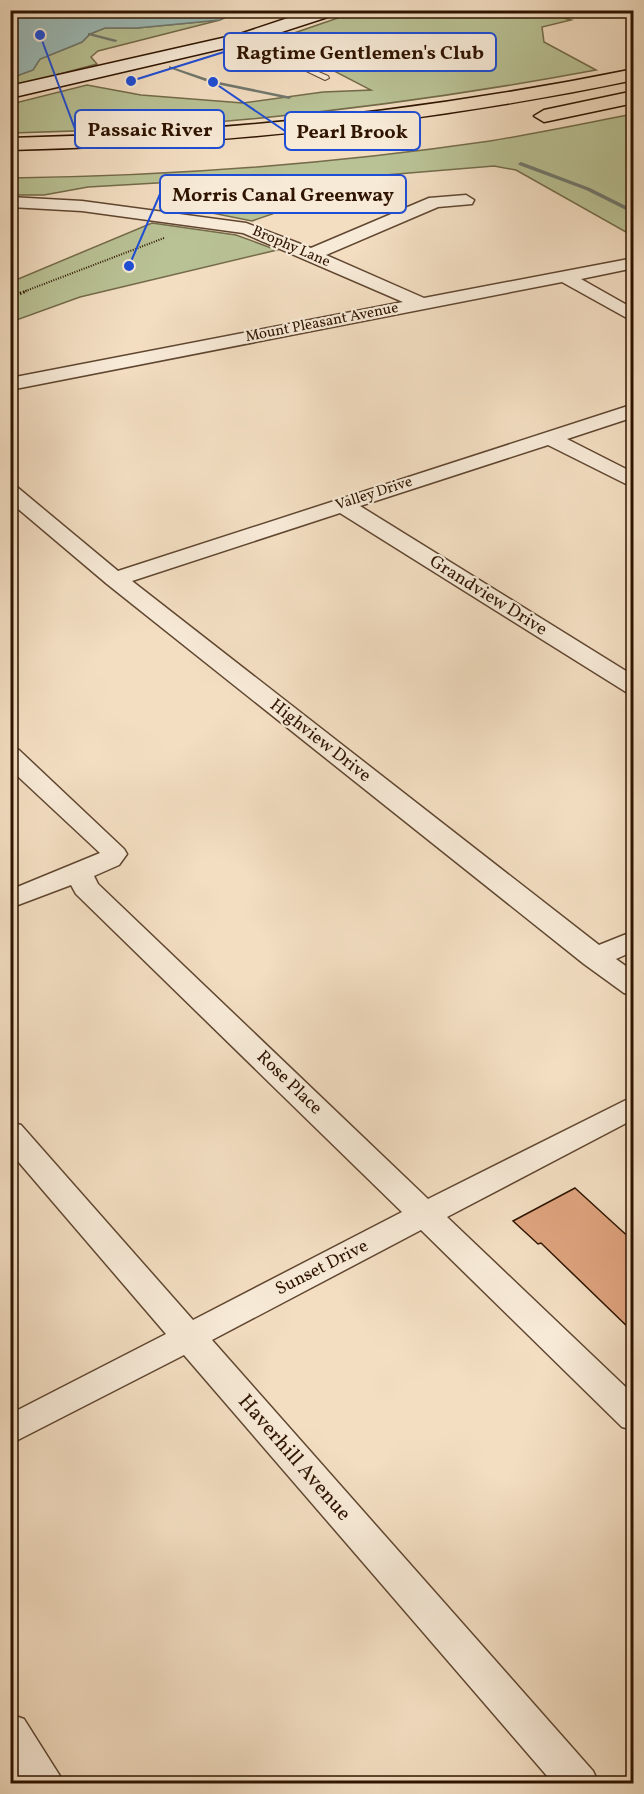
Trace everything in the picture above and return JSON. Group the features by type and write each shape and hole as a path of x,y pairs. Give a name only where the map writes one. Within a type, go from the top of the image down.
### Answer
{"highway":[{"path":"10,144 138,139 314,125 478,104 633,74"},
{"path":"525,119 633,98"}],"main road":[{"path":"10,93 245,38 331,10"}],"street":[{"path":"311,255 435,202 466,200"},
{"name":"Brophy Lane","path":"10,202 82,206 246,228 422,304"},
{"name":"Mount Pleasant Avenue","path":"10,384 633,263"},
{"path":"564,276 633,317"},
{"name":"Valley Drive","path":"115,579 633,410"},
{"path":"550,438 633,482"},
{"name":"Highview Drive","path":"10,491 115,579 633,987"},
{"name":"Grandview Drive","path":"343,505 633,687"},
{"path":"10,754 114,854 83,871 10,900"},
{"name":"Rose Place","path":"83,871 80,875 86,888 633,1418"},
{"path":"594,958 633,940"},
{"name":"Sunset Drive","path":"10,1430 633,1106"},
{"name":"Haverhill Avenue","path":"10,1132 579,1784"},
{"path":"10,1731 45,1784"}],"lane":[{"path":"245,38 325,78"},
{"path":"307,69 430,38"}],"path":[{"path":"10,297 175,234 189,219"}],"green space":[{"path":"358,11 555,11 550,14 571,20 542,27 544,42 596,70 524,83 305,114 158,127 11,133 11,104 87,85 141,95 243,103 323,92 371,90 274,40"},
{"path":"220,20 98,51 91,57 97,64 11,87 11,78 33,70 40,59 82,42 90,34 105,28 137,28"},
{"path":"633,114 633,236 516,170 494,166 385,175 252,221 207,212 258,189 226,179 88,187 44,195 11,195 11,178 131,175 371,156 490,141"},
{"path":"152,223 236,235 277,250 80,297 11,322 11,282"}],"water":[{"path":"49,10 240,11 220,20 137,28 105,28 90,34 82,42 40,59 33,70 11,78 11,18"}],"building":[{"path":"575,1188 633,1241 633,1332 541,1243 538,1244 513,1221"}],"waterway":[{"path":"90,34 115,41"},
{"path":"171,67 213,82 289,97"},
{"path":"521,164 588,189 634,212"}],"place":[{"name":"Passaic River","path":"40,35"},
{"name":"Ragtime Gentlemen's Club","path":"131,81"},
{"name":"Pearl Brook","path":"213,82"},
{"name":"Morris Canal Greenway","path":"129,266"}]}
